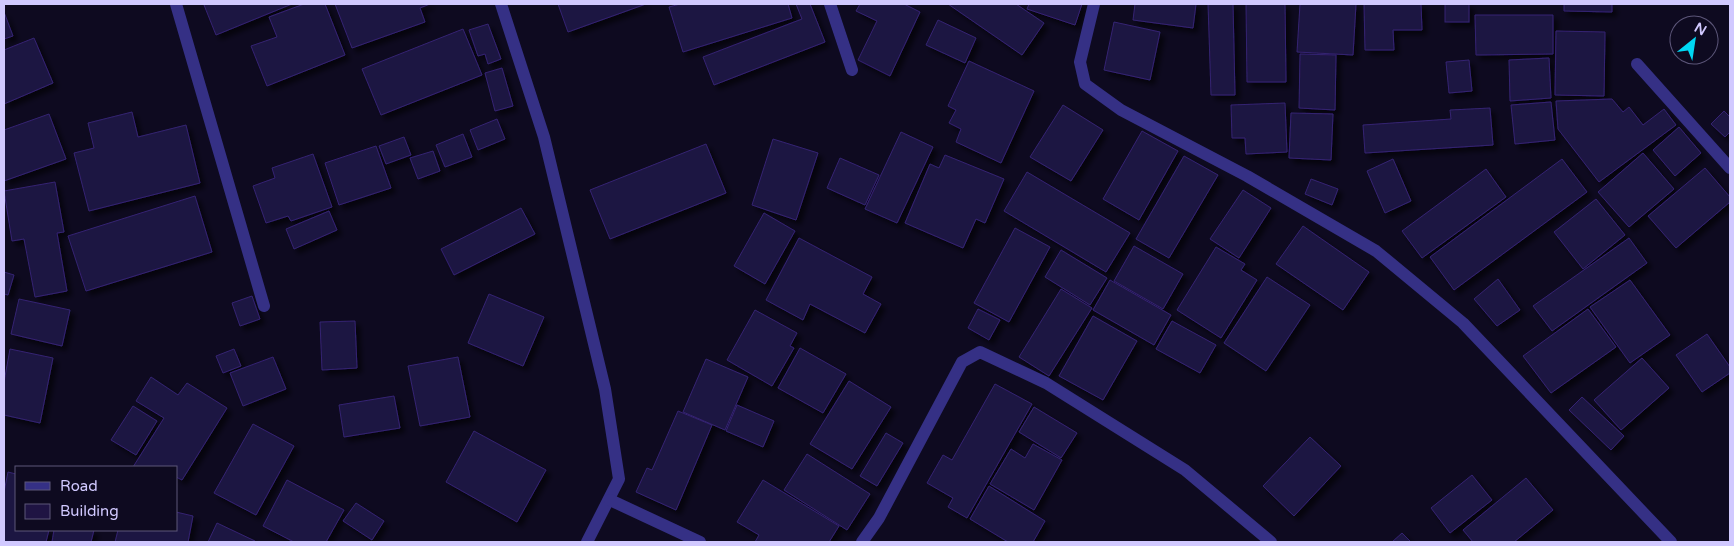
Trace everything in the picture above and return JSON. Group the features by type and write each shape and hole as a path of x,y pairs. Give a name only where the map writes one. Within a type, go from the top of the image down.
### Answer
{"street":[{"path":"176,4 264,306"},
{"path":"501,4 544,136 606,389 619,479 587,542"},
{"path":"830,4 852,70"},
{"path":"1094,4 1080,62 1085,84 1121,110 1247,176 1376,251 1463,323 1671,542"},
{"path":"1637,64 1730,168"},
{"path":"862,542 879,518 962,362 980,352 1046,383 1185,470 1271,542"},
{"path":"610,500 700,542"}],"building":[{"path":"292,4 216,35 204,5"},
{"path":"304,4 325,4 345,55 267,86 251,46 277,37 269,17"},
{"path":"335,4 430,4 420,8 425,22 352,48"},
{"path":"558,4 646,4 568,32"},
{"path":"680,4 788,4 792,18 683,52 669,7"},
{"path":"796,4 810,4 825,42 714,85 703,57 802,19"},
{"path":"860,4 904,4 920,12 890,76 858,60 877,21 856,11"},
{"path":"948,4 1016,4 1044,23 1022,55"},
{"path":"1029,4 1082,4 1075,25 1027,9"},
{"path":"1135,4 1196,4 1193,28 1133,20"},
{"path":"1208,4 1233,4 1235,95 1211,95"},
{"path":"1246,4 1285,4 1286,82 1247,82"},
{"path":"1300,4 1356,4 1353,55 1297,52"},
{"path":"1364,4 1421,4 1422,30 1393,30 1394,50 1365,50"},
{"path":"1445,4 1469,4 1469,22 1445,22"},
{"path":"1564,4 1612,4 1612,12 1564,11"},
{"path":"4,12 13,36 4,39"},
{"path":"1475,15 1553,15 1553,54 1476,55"},
{"path":"938,20 976,38 965,63 926,45"},
{"path":"1114,22 1160,32 1150,80 1104,70"},
{"path":"488,24 501,59 488,64 485,54 478,56 469,30"},
{"path":"463,29 482,75 381,115 362,69"},
{"path":"1556,31 1605,32 1604,96 1555,95"},
{"path":"34,38 53,83 4,104 4,50"},
{"path":"1300,54 1336,55 1335,110 1299,108"},
{"path":"1549,58 1551,98 1510,101 1509,60"},
{"path":"1469,60 1472,91 1449,93 1446,62"},
{"path":"969,61 1034,91 1001,163 956,142 961,129 949,123 956,110 948,106"},
{"path":"502,68 513,106 495,111 485,73"},
{"path":"1612,99 1623,112 1629,107 1643,125 1664,109 1676,125 1599,182 1558,129 1556,101"},
{"path":"1551,102 1555,140 1515,144 1511,105"},
{"path":"1285,103 1287,152 1246,154 1245,138 1232,138 1231,105"},
{"path":"1063,105 1103,130 1071,181 1030,157"},
{"path":"1490,108 1493,145 1365,153 1363,125 1451,119 1450,110"},
{"path":"1724,111 1730,117 1730,132 1725,137 1711,124"},
{"path":"132,112 138,137 186,125 200,183 89,211 74,153 94,148 88,123"},
{"path":"1291,113 1333,114 1331,160 1289,158"},
{"path":"49,114 66,159 4,181 4,130"},
{"path":"497,119 505,139 478,150 470,130"},
{"path":"1679,127 1701,153 1675,176 1653,150"},
{"path":"1142,131 1178,151 1139,220 1103,199"},
{"path":"901,132 933,147 897,223 865,209"},
{"path":"463,134 472,157 445,167 436,145"},
{"path":"404,137 411,155 386,164 379,146"},
{"path":"773,139 818,153 796,220 752,205"},
{"path":"706,144 726,193 610,239 590,190"},
{"path":"376,146 391,188 339,205 325,163"},
{"path":"433,151 440,171 418,179 410,158"},
{"path":"1643,153 1674,189 1629,227 1598,192"},
{"path":"313,154 332,207 291,221 288,216 266,223 253,186 275,178 272,168"},
{"path":"945,155 1004,179 985,223 976,219 963,248 905,223 930,164 939,168"},
{"path":"1184,156 1218,175 1169,258 1136,239"},
{"path":"840,158 879,175 865,205 827,188"},
{"path":"1393,159 1411,201 1385,213 1367,171"},
{"path":"1562,159 1587,192 1454,290 1430,257"},
{"path":"1705,168 1730,197 1730,202 1676,248 1648,216"},
{"path":"1486,169 1506,197 1422,258 1402,231"},
{"path":"1027,172 1130,233 1106,272 1004,211"},
{"path":"1311,179 1338,189 1332,205 1305,194"},
{"path":"55,182 64,232 57,233 67,291 35,297 24,239 12,241 4,191"},
{"path":"1243,190 1271,208 1239,258 1210,239"},
{"path":"195,196 212,252 86,291 68,236"},
{"path":"1596,199 1625,235 1583,269 1554,232"},
{"path":"521,208 535,234 454,275 441,249"},
{"path":"329,211 337,230 294,249 286,229"},
{"path":"764,213 795,231 765,284 734,266"},
{"path":"1303,226 1369,272 1343,310 1276,264"},
{"path":"1015,228 1050,247 1009,322 974,303"},
{"path":"799,238 872,277 863,294 881,304 865,333 810,304 803,320 766,300"},
{"path":"1629,238 1647,263 1552,331 1533,306"},
{"path":"1134,246 1183,274 1163,309 1114,281"},
{"path":"1216,247 1245,264 1241,270 1257,280 1221,338 1177,310"},
{"path":"1061,250 1107,278 1090,305 1045,277"},
{"path":"4,272 14,275 8,295 4,294"},
{"path":"1267,277 1310,305 1266,371 1224,343"},
{"path":"1498,279 1520,310 1497,326 1474,299"},
{"path":"1110,280 1171,315 1154,345 1093,310"},
{"path":"1630,280 1670,335 1630,363 1590,307"},
{"path":"1061,289 1092,308 1049,376 1019,357"},
{"path":"489,294 544,317 523,366 468,343"},
{"path":"252,296 260,319 240,326 232,303"},
{"path":"19,299 70,310 62,346 11,334"},
{"path":"978,309 1000,320 989,340 968,328"},
{"path":"1588,309 1616,347 1551,393 1523,356"},
{"path":"755,310 797,333 790,346 794,348 772,386 727,360"},
{"path":"1093,316 1137,341 1103,400 1059,376"},
{"path":"355,321 357,368 322,370 320,322"},
{"path":"1172,321 1216,345 1200,373 1156,349"},
{"path":"1707,334 1730,367 1730,373 1702,392 1676,355"},
{"path":"800,348 846,374 823,413 778,388"},
{"path":"10,349 53,358 40,423 4,415 4,382"},
{"path":"234,349 241,366 223,373 216,356"},
{"path":"273,357 286,389 243,406 230,373"},
{"path":"458,357 470,417 420,426 408,366"},
{"path":"1642,358 1669,388 1621,430 1594,400"},
{"path":"706,359 748,377 725,430 683,412"},
{"path":"151,377 178,395 187,383 227,408 182,480 178,478 178,466 134,466 164,418 136,401"},
{"path":"849,381 891,407 852,469 810,444"},
{"path":"995,384 1032,404 967,518 948,507 953,498 927,483 943,455 952,460"},
{"path":"394,396 400,428 344,437 339,405"},
{"path":"1582,397 1624,436 1611,450 1569,410"},
{"path":"737,405 774,421 763,447 726,431"},
{"path":"133,406 157,421 136,455 111,440"},
{"path":"1034,407 1077,433 1061,458 1019,432"},
{"path":"678,411 712,425 676,510 636,492 647,468 652,470"},
{"path":"253,424 294,446 256,515 214,493"},
{"path":"474,431 546,470 517,522 446,482"},
{"path":"886,433 903,443 877,486 860,476"},
{"path":"1310,437 1341,466 1294,516 1263,486"},
{"path":"1033,444 1062,460 1034,510 990,484 1011,449 1025,458"},
{"path":"807,454 870,494 847,530 784,490"},
{"path":"8,472 15,474 15,531 49,531 46,542 4,542 4,492"},
{"path":"1472,475 1492,500 1450,533 1431,508"},
{"path":"1526,478 1553,510 1514,542 1473,542 1463,530"},
{"path":"287,480 344,510 326,542 294,542 263,526"},
{"path":"763,480 839,526 829,542 755,542 759,535 737,522"},
{"path":"989,486 1045,521 1033,542 1008,542 970,519"},
{"path":"356,503 384,521 372,540 343,521"},
{"path":"178,512 193,516 188,542 115,542 118,531 178,531"},
{"path":"217,523 255,541 208,542"},
{"path":"54,531 94,531 91,542 52,542"},
{"path":"1402,533 1411,542 1392,542"}]}
